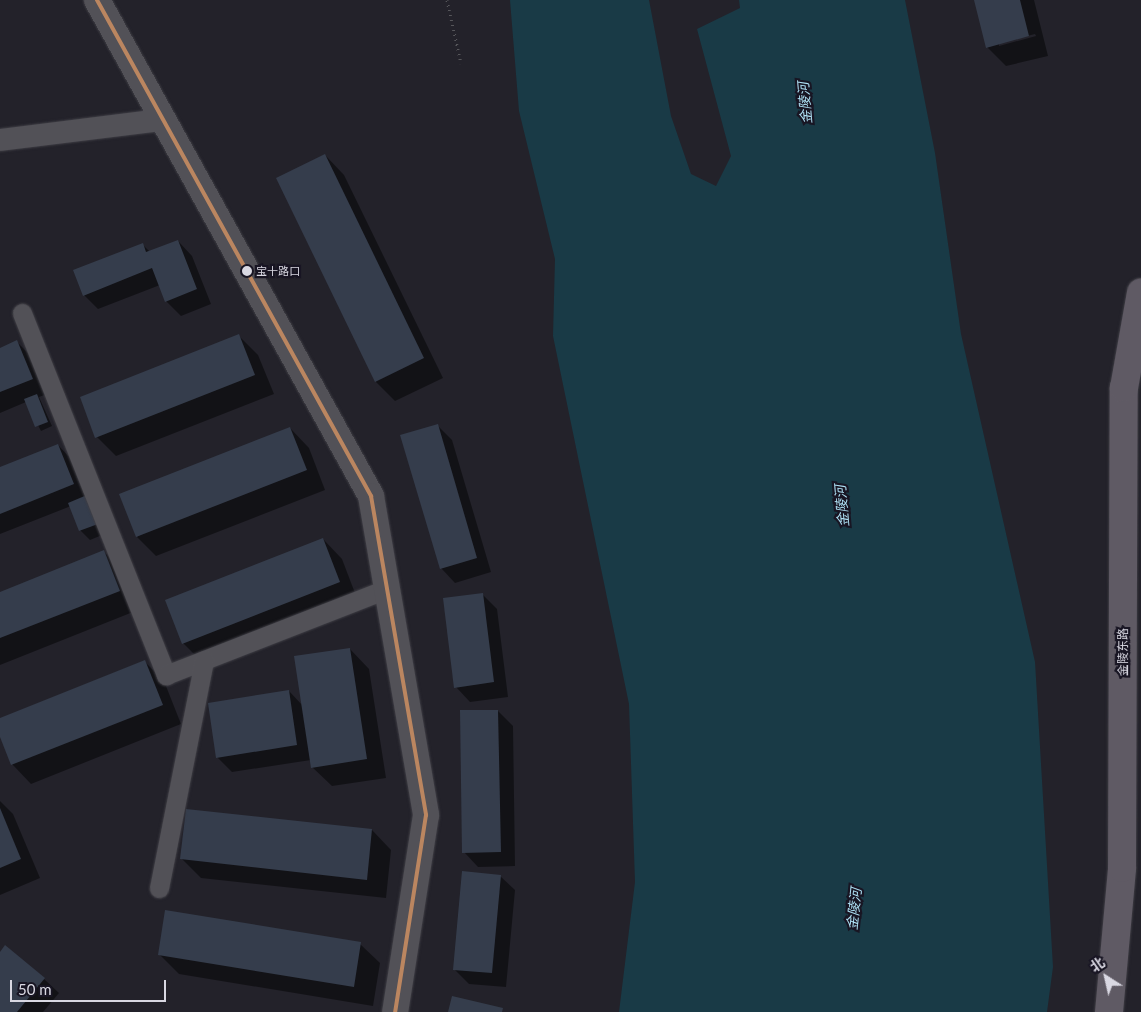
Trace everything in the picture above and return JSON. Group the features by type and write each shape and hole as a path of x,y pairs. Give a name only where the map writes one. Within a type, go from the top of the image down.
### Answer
{"main road":[{"path":"97,0 160,120 229,232 371,496 426,816 395,1012"},
{"name":"金陵东路","path":"1109,1012 1122,868 1124,388 1141,293"}],"street":[{"path":"0,140 160,120"},
{"path":"22,313 166,675 387,589"},
{"path":"159,888 204,660"}],"path":[{"path":"447,0 461,63"}],"water":[{"name":"金陵河","path":"510,0 649,0 671,116 691,174 716,186 731,156 697,29 740,8 739,0 905,0 935,153 961,334 1035,662 1053,967 1047,1012 619,1012 635,882 629,704 553,336 555,259 519,111"}],"building":[{"path":"974,0 1020,0 1029,36 986,48"},
{"path":"325,154 424,358 375,382 276,178"},
{"path":"178,240 197,289 165,302 152,268 83,296 73,270 143,243 146,252"},
{"path":"239,334 255,375 95,438 80,397"},
{"path":"17,340 33,379 0,392 0,348"},
{"path":"37,394 48,422 35,427 24,399"},
{"path":"438,424 477,558 440,569 400,435"},
{"path":"290,427 307,470 136,537 119,494"},
{"path":"58,444 74,484 0,514 0,467"},
{"path":"87,495 98,524 79,531 68,503"},
{"path":"323,538 340,582 182,644 165,600"},
{"path":"104,550 120,591 0,638 0,592"},
{"path":"483,593 494,682 454,688 443,598"},
{"path":"350,648 367,759 311,768 294,656"},
{"path":"145,660 163,705 11,765 0,737 0,718"},
{"path":"289,690 297,745 216,758 208,703"},
{"path":"460,710 498,710 501,852 462,853"},
{"path":"0,808 21,859 0,868"},
{"path":"186,809 372,829 367,880 180,859"},
{"path":"462,871 501,875 492,973 453,970"},
{"path":"165,910 361,942 354,987 158,955"},
{"path":"5,945 45,978 17,1012 0,1012 0,952"},
{"path":"452,996 503,1008 502,1012 448,1012"}],"transit line":[{"path":"97,0 371,496 426,815 395,1012"}],"place":[{"name":"宝十路口","path":"247,271"}]}
